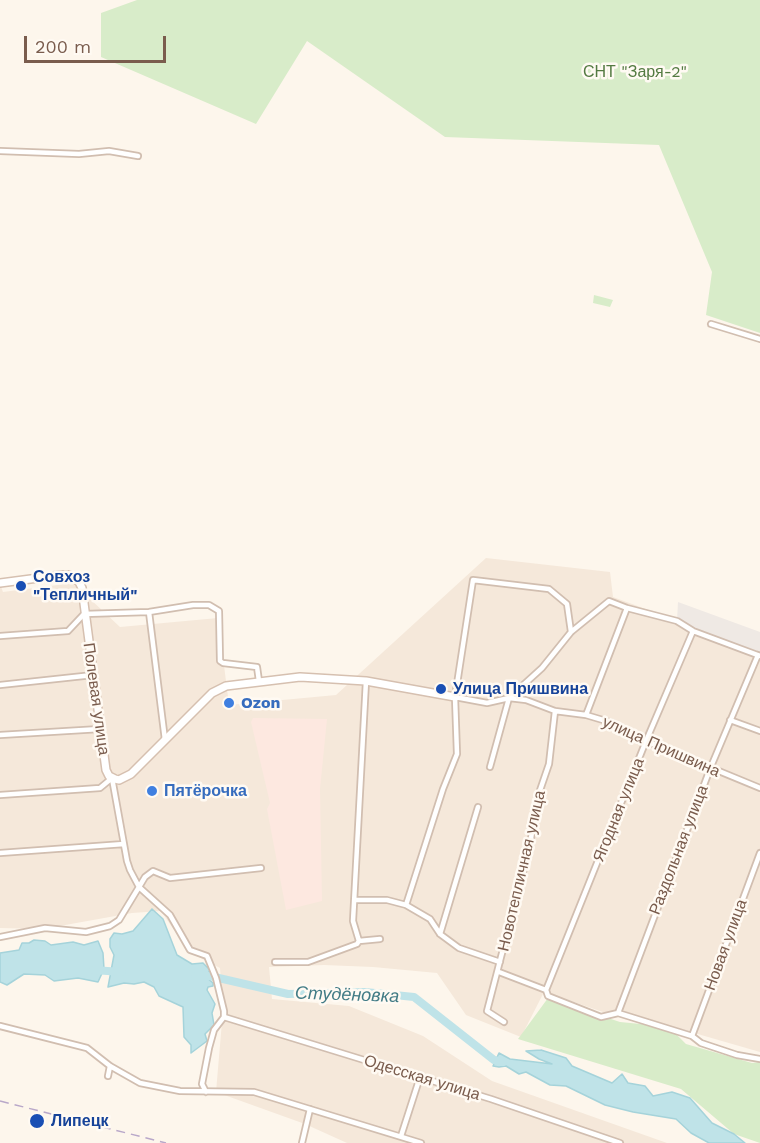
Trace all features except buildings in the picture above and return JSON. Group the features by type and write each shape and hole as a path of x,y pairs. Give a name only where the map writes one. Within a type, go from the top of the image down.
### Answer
{"street":[{"path":"0,151 79,154 109,151 138,156"},
{"path":"711,324 760,339"},
{"name":"Полевая улица","path":"0,584 61,575 75,578 82,588 106,770 112,778 130,870 140,887"},
{"path":"406,905 443,789 457,754 455,697 473,580 549,589 567,604 571,632"},
{"path":"490,767 509,698 542,668 571,632 609,602 677,621 693,631 759,656"},
{"path":"0,636 68,631 84,615 149,612 208,605 219,611 220,661 257,667 259,681"},
{"path":"586,715 627,608"},
{"path":"149,612 165,740"},
{"name":"Ягодная улица","path":"546,990 646,741 693,631"},
{"name":"Раздольная улица","path":"618,1013 710,769 759,656"},
{"path":"0,685 93,675"},
{"name":"улица Пришвина","path":"112,778 119,780 131,774 212,693 226,686 300,677 366,681 487,703 509,698 526,700 555,711 586,715 613,723 646,741 760,788"},
{"path":"359,941 354,921 366,681"},
{"name":"Новотепличная улица","path":"504,1022 487,1011 499,972 530,845 537,799 549,764 555,711"},
{"path":"730,720 760,731"},
{"path":"0,735 100,729"},
{"path":"0,795 100,788 112,778"},
{"path":"440,934 478,807"},
{"path":"0,853 124,844"},
{"name":"Новая улица","path":"692,1036 760,853"},
{"path":"0,937 45,928 86,932 110,926 119,920 145,877 153,871 170,878 261,868"},
{"path":"140,887 170,915 190,950 207,956 216,978 223,1003 224,1017 214,1030 209,1048 202,1084 206,1092"},
{"path":"355,900 387,900 406,905 430,919 440,934 459,948 500,962"},
{"path":"275,962 308,962 357,944 359,941 380,939"},
{"path":"499,972 546,990 548,996 602,1017 618,1013 692,1036 701,1043 719,1049 751,1059 760,1059"},
{"name":"Одесская улица","path":"224,1017 420,1077 620,1143"},
{"path":"0,1026 87,1048 110,1066 140,1083 180,1091 254,1092 420,1143"},
{"path":"108,1076 110,1066"},
{"path":"401,1136 420,1077"},
{"path":"302,1143 310,1109"}],"shaded area":[{"path":"486,558 610,572 613,597 760,651 760,1052 625,1013 606,1013 544,992 521,1037 466,1015 437,973 324,965 269,967 272,999 349,1006 423,1036 492,1081 667,1143 347,1143 305,1124 216,1092 223,1010 220,968 189,952 161,911 132,913 43,929 0,928 0,584 3,592 73,583 120,627 218,618 229,705 336,695"},
{"path":"678,602 760,632 760,656 693,631 677,621"},
{"path":"253,718 327,719 320,789 322,901 286,910 267,809 270,803 251,722"}],"green space":[{"name":"СНТ \"Заря-2\"","path":"137,0 760,0 760,333 706,315 712,272 659,145 445,137 307,41 256,124 101,57 101,13"},
{"path":"594,295 613,300 610,307 593,303"},
{"path":"548,998 620,1022 651,1025 677,1035 686,1044 752,1063 760,1062 760,1143 734,1134 681,1089 518,1039"}],"water":[{"path":"152,909 163,919 177,955 192,964 203,963 210,970 206,977 213,983 213,986 208,987 207,990 215,1004 212,1013 214,1025 205,1034 207,1041 191,1053 191,1045 184,1037 183,1007 159,996 154,987 144,982 108,987 114,955 110,947 110,939 114,933 122,934 133,931"},
{"path":"34,940 45,941 51,945 73,942 84,945 98,941 103,953 104,969 98,982 78,978 54,981 45,975 24,974 7,985 0,982 0,953 19,950 22,943"},
{"path":"541,1050 566,1058 572,1066 612,1083 622,1074 628,1083 645,1086 653,1096 672,1092 690,1098 712,1123 734,1134 745,1143 709,1143 691,1133 676,1119 605,1105 566,1086 550,1085 526,1072 519,1074 506,1066 493,1066 499,1053 510,1059 552,1064 526,1051"}],"waterway":[{"name":"Студёновка","path":"93,970 122,972"},
{"name":"Студёновка","path":"195,976 210,976 288,994 365,992 414,997 494,1060 503,1062"}],"railway":[{"path":"0,1101 166,1143"}],"place":[{"name":"Совхоз \"Тепличный\"","path":"21,586"},
{"name":"Улица Пришвина","path":"441,689"},
{"name":"Ozon","path":"229,703"},
{"name":"Пятёрочка","path":"152,791"},
{"name":"Липецк","path":"37,1121"}]}
